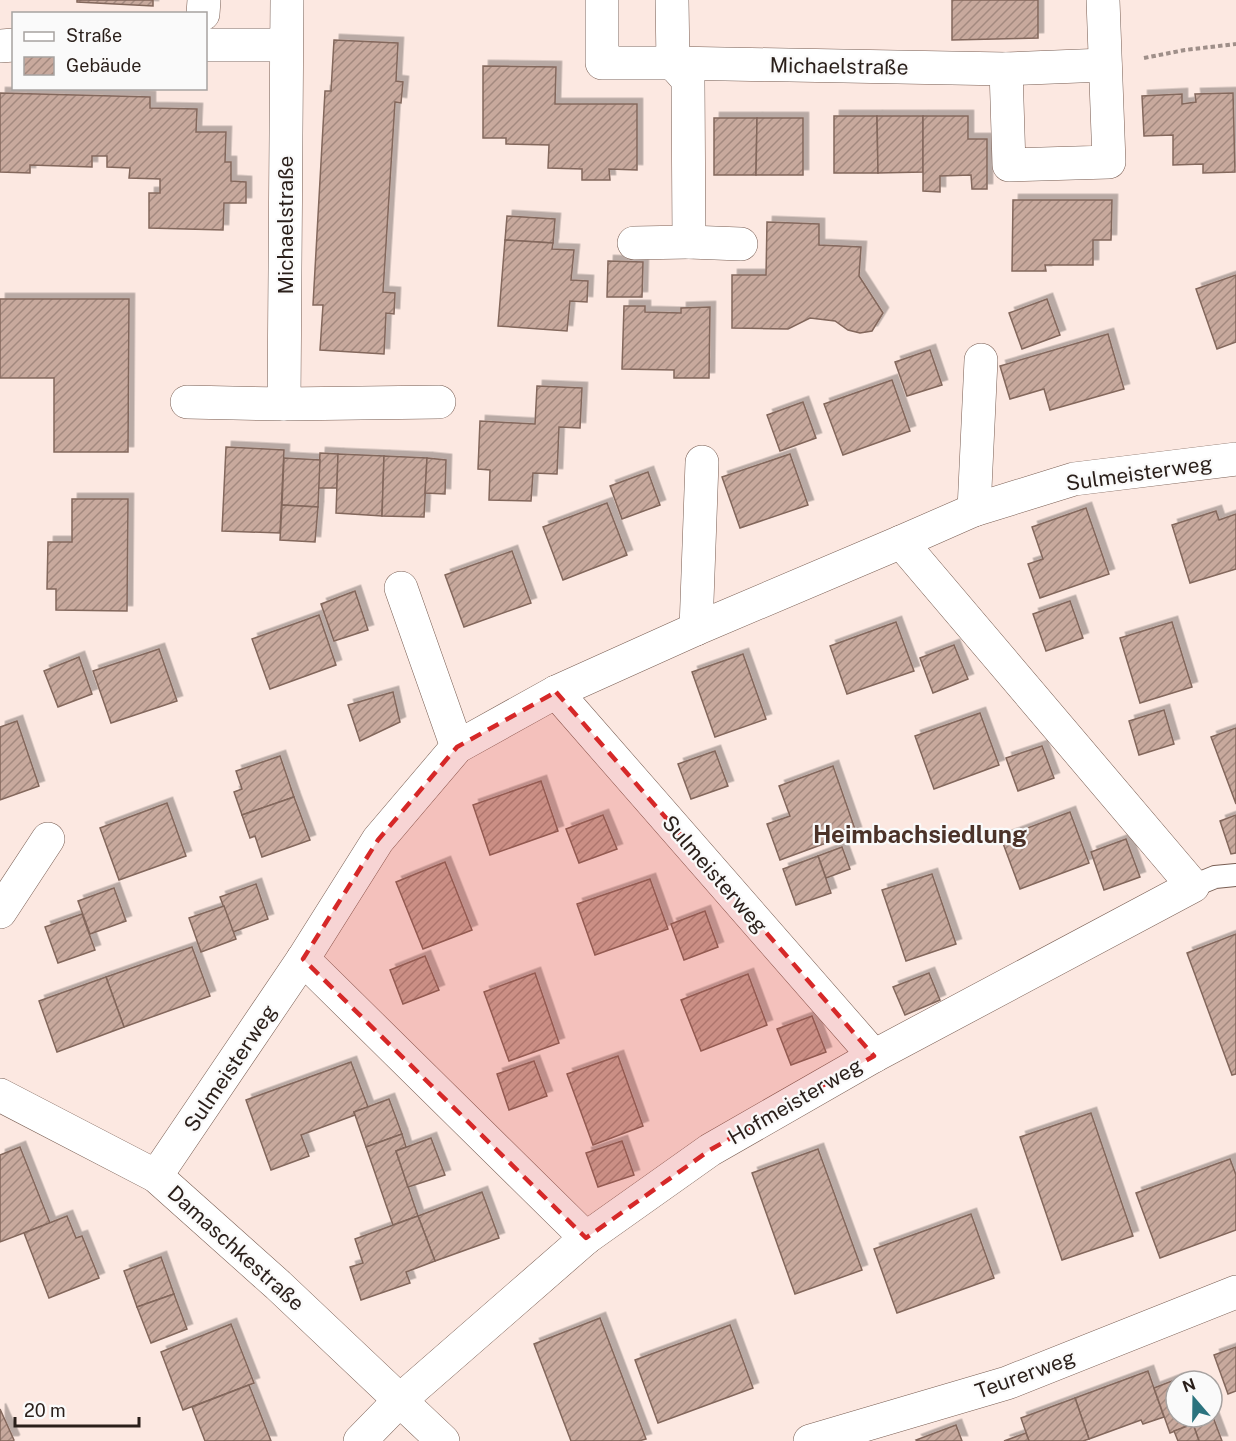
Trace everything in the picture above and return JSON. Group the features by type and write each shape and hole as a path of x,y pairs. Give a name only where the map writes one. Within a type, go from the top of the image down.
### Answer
{"street":[{"name":"Michaelstraße","path":"284,404 287,0"},
{"name":"Michaelstraße","path":"602,0 602,63 1006,69 1105,64"},
{"path":"672,0 673,63 688,81 689,242"},
{"path":"1006,69 1010,165 1109,162 1103,0"},
{"path":"207,45 286,45"},
{"path":"634,243 741,244"},
{"path":"974,510 981,360"},
{"path":"187,402 284,404 439,402"},
{"name":"Sulmeisterweg","path":"156,1176 303,959 378,840 457,747 556,692 696,629 974,510 1074,479 1236,459"},
{"path":"696,629 702,462"},
{"path":"901,542 1193,886"},
{"path":"401,588 457,747"},
{"name":"Sulmeisterweg","path":"556,692 874,1056"},
{"path":"0,912 48,839"},
{"name":"Hofmeisterweg","path":"360,1441 399,1401 586,1238 710,1149 874,1056 1193,886"},
{"path":"303,959 586,1238"},
{"name":"Damaschkestraße","path":"0,1095 156,1176 278,1285 443,1441"},
{"name":"Teurerweg","path":"810,1441 1007,1383 1236,1292"}],"lane":[{"name":"Hofmeisterweg","path":"1193,886 1215,877 1236,875"}],"path":[{"path":"1105,64 1236,44"}],"highlighted area":[{"path":"556,692 874,1056 710,1150 586,1238 303,959 378,840 457,747"}],"building":[{"path":"77,0 153,0 153,6 77,2"},
{"path":"952,0 1038,0 1038,38 952,40"},
{"path":"334,40 398,43 396,81 403,82 401,103 395,102 383,292 395,293 394,314 386,313 384,354 320,350 323,305 313,305 325,91 331,91"},
{"path":"483,66 556,67 555,104 637,104 637,170 609,169 610,180 582,180 582,169 548,168 549,145 506,144 506,138 483,138"},
{"path":"0,93 150,97 150,108 197,109 196,132 226,132 225,162 231,162 231,181 246,182 246,203 224,203 223,230 149,228 149,193 160,193 160,179 129,178 130,168 107,167 107,156 92,156 92,167 30,165 30,173 0,172"},
{"path":"1233,93 1235,172 1203,173 1203,164 1173,165 1173,135 1144,136 1142,96 1182,94 1182,104 1196,102 1195,94"},
{"path":"834,116 877,116 878,173 834,173"},
{"path":"877,116 923,116 923,172 878,173"},
{"path":"923,116 968,116 968,139 987,139 987,189 972,189 971,175 940,176 940,192 923,191"},
{"path":"714,118 757,118 756,175 714,175"},
{"path":"757,118 803,118 803,175 756,175"},
{"path":"1013,200 1112,200 1111,240 1093,240 1093,265 1045,265 1046,271 1012,271"},
{"path":"507,216 555,219 553,243 505,240"},
{"path":"767,222 819,224 819,245 861,247 859,276 883,313 872,331 860,333 848,330 835,321 810,318 788,329 732,328 732,275 766,275"},
{"path":"505,240 553,243 552,249 574,250 571,280 588,281 587,302 570,301 567,331 498,326"},
{"path":"608,261 643,262 642,297 607,297"},
{"path":"1236,275 1236,342 1217,349 1196,289"},
{"path":"0,299 129,299 128,452 54,452 54,378 0,378"},
{"path":"1047,299 1060,335 1022,349 1009,313"},
{"path":"624,306 645,306 645,312 681,313 681,308 710,307 709,378 674,378 674,370 622,369"},
{"path":"1108,334 1124,389 1050,410 1044,389 1010,399 1000,366"},
{"path":"930,350 942,385 907,396 895,362"},
{"path":"892,380 910,431 843,455 824,404"},
{"path":"537,386 582,388 580,428 559,427 557,474 533,473 531,501 489,500 490,470 478,469 480,421 535,424"},
{"path":"803,402 816,438 780,451 767,415"},
{"path":"226,447 284,450 280,533 222,531"},
{"path":"320,453 338,454 337,488 318,488"},
{"path":"338,454 384,456 382,516 336,513"},
{"path":"790,454 808,505 740,528 722,477"},
{"path":"384,456 427,458 424,517 382,516"},
{"path":"284,458 320,460 318,507 282,505"},
{"path":"427,458 446,460 445,494 425,493"},
{"path":"648,472 660,505 622,519 610,486"},
{"path":"72,499 128,499 127,611 56,610 56,589 47,589 48,542 72,542"},
{"path":"607,503 627,555 563,580 543,527"},
{"path":"282,505 318,507 315,542 280,540"},
{"path":"1086,508 1109,574 1040,598 1028,564 1043,559 1032,527"},
{"path":"1216,511 1219,520 1236,514 1236,569 1190,583 1172,525"},
{"path":"512,551 531,603 464,627 445,575"},
{"path":"355,591 368,630 334,641 321,604"},
{"path":"1070,601 1083,638 1046,651 1033,614"},
{"path":"319,615 336,665 270,689 252,639"},
{"path":"896,622 914,671 847,694 830,646"},
{"path":"1172,622 1192,687 1140,703 1120,638"},
{"path":"954,645 968,679 933,693 920,658"},
{"path":"159,649 177,701 111,723 93,671"},
{"path":"743,654 766,719 715,737 692,672"},
{"path":"79,657 92,694 58,707 44,671"},
{"path":"393,692 400,722 360,741 348,705"},
{"path":"1164,710 1174,744 1139,755 1129,721"},
{"path":"980,713 999,765 934,789 915,736"},
{"path":"17,721 39,786 0,800 0,727"},
{"path":"1236,728 1236,804 1211,737"},
{"path":"1042,746 1054,778 1018,791 1006,758"},
{"path":"715,751 728,786 691,799 678,764"},
{"path":"280,756 294,797 242,815 234,792 242,789 236,771"},
{"path":"833,766 856,832 780,860 767,824 790,816 779,786"},
{"path":"541,781 558,831 490,855 473,805"},
{"path":"294,797 310,840 262,857 255,836 250,838 242,815"},
{"path":"167,803 186,856 119,880 100,828"},
{"path":"1070,812 1089,863 1020,889 1001,838"},
{"path":"603,815 617,849 579,863 566,829"},
{"path":"1236,815 1236,853 1231,854 1220,821"},
{"path":"1126,839 1140,877 1104,890 1091,852"},
{"path":"842,847 850,869 826,878 818,856"},
{"path":"818,856 831,893 796,905 783,869"},
{"path":"445,862 472,930 423,949 396,882"},
{"path":"932,874 956,944 906,961 882,890"},
{"path":"650,879 668,929 595,955 577,904"},
{"path":"256,884 268,919 233,932 220,897"},
{"path":"114,888 126,921 90,934 78,901"},
{"path":"224,906 236,939 201,952 189,918"},
{"path":"705,911 718,947 684,960 671,924"},
{"path":"82,914 95,950 58,963 45,927"},
{"path":"1236,934 1236,1074 1232,1075 1187,953"},
{"path":"192,947 210,996 124,1027 106,977"},
{"path":"425,956 439,990 403,1004 390,970"},
{"path":"535,973 559,1043 509,1061 484,992"},
{"path":"929,973 940,1000 905,1015 893,987"},
{"path":"748,974 767,1025 701,1051 681,1000"},
{"path":"106,977 124,1027 57,1052 39,1001"},
{"path":"812,1016 826,1052 791,1065 777,1029"},
{"path":"618,1056 643,1126 593,1145 567,1074"},
{"path":"534,1061 547,1096 509,1110 497,1074"},
{"path":"351,1062 368,1107 354,1112 355,1115 301,1135 309,1156 271,1170 246,1100"},
{"path":"389,1099 402,1134 366,1147 354,1112"},
{"path":"1091,1113 1133,1236 1062,1260 1020,1137"},
{"path":"402,1134 406,1147 396,1151 418,1216 393,1225 366,1147"},
{"path":"431,1138 445,1175 408,1187 396,1151"},
{"path":"622,1141 634,1175 598,1187 586,1153"},
{"path":"20,1147 50,1223 0,1242 0,1155"},
{"path":"818,1149 862,1270 795,1294 752,1173"},
{"path":"1230,1159 1236,1175 1236,1230 1160,1258 1136,1193"},
{"path":"482,1192 499,1238 435,1261 418,1216"},
{"path":"971,1214 994,1278 897,1313 874,1249"},
{"path":"67,1216 76,1238 82,1236 99,1278 49,1298 24,1233"},
{"path":"418,1216 435,1261 406,1272 410,1283 361,1300 350,1267 363,1263 355,1239"},
{"path":"161,1257 174,1294 137,1307 124,1271"},
{"path":"174,1294 187,1329 151,1343 137,1307"},
{"path":"600,1318 646,1439 639,1441 571,1441 534,1344"},
{"path":"231,1324 254,1383 183,1410 161,1352"},
{"path":"730,1325 753,1388 658,1423 635,1360"},
{"path":"1236,1347 1236,1391 1228,1394 1224,1383 1224,1369 1219,1369 1214,1355"},
{"path":"1148,1371 1164,1417 1143,1424 1141,1420 1089,1439 1075,1398"},
{"path":"1164,1384 1164,1416 1154,1388"},
{"path":"249,1385 271,1441 205,1441 192,1407"},
{"path":"1075,1398 1089,1439 1029,1441 1021,1418"},
{"path":"0,1409 14,1440 13,1441 0,1441"},
{"path":"956,1425 962,1441 916,1440"},
{"path":"1169,1429 1180,1429 1170,1433"},
{"path":"1195,1429 1218,1429 1222,1441 1199,1441"},
{"path":"1195,1429 1199,1441 1178,1441 1174,1431"},
{"path":"1026,1433 1029,1441 1004,1441"}],"district":[{"name":"Heimbachsiedlung","path":"920,834"}]}
